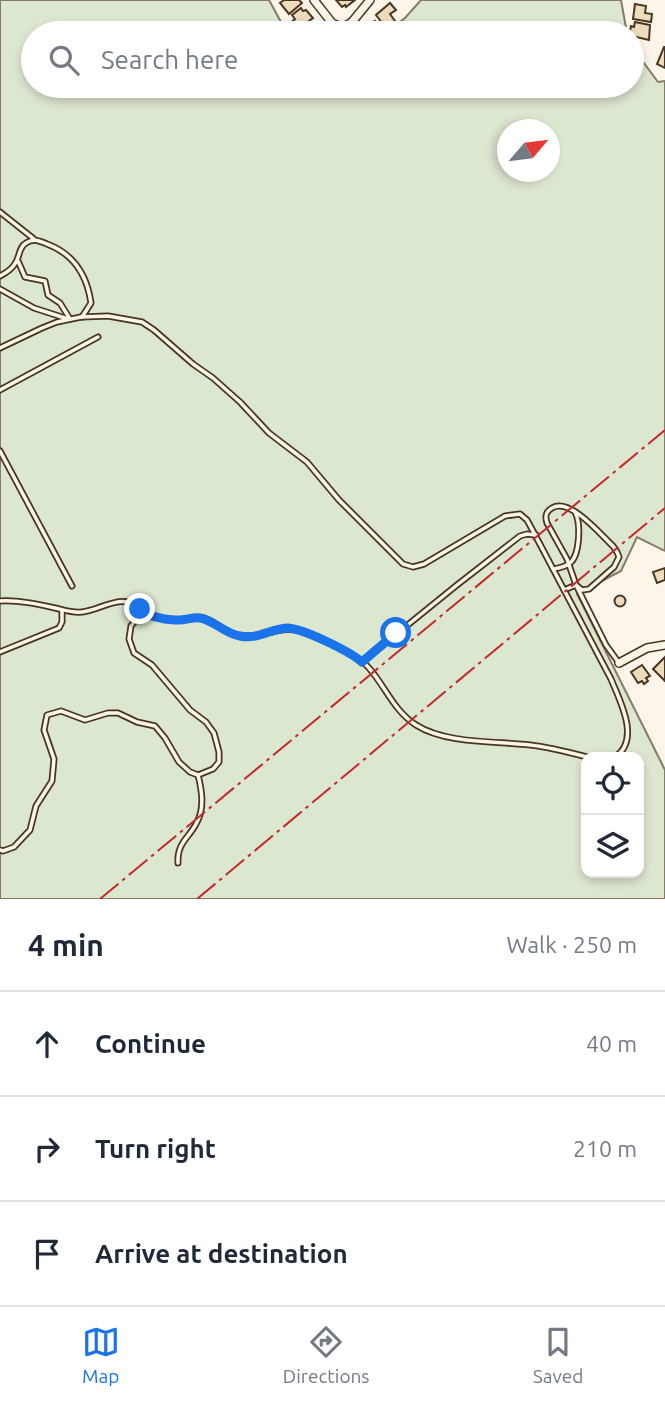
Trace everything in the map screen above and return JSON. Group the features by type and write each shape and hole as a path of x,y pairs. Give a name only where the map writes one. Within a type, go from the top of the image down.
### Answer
{"street":[{"path":"314,0 330,21"},
{"path":"353,21 370,0"},
{"path":"619,663 647,648 665,644"}],"lane":[{"path":"0,212 34,239 67,254 77,265 89,287 91,303 81,317"},
{"path":"0,276 18,260 21,247 34,239"},
{"path":"18,260 25,277 45,281 48,295 60,303 70,319"},
{"path":"0,289 34,308 70,319"},
{"path":"0,348 57,322 70,319 108,316 142,322 213,378 269,433 307,462 339,500 404,564 412,567 424,564 505,516 520,514 536,535 611,679 621,705 628,737 622,752"},
{"path":"0,390 98,337"},
{"path":"0,451 72,586"},
{"path":"576,585 582,590 589,589 614,566 619,557 613,546 575,512 564,506 556,506 545,517 547,523 569,565 576,585 606,645 619,663"},
{"path":"553,569 569,565 573,560 579,531 575,512"},
{"path":"362,662 520,536 536,535"},
{"path":"564,590 576,585"},
{"path":"0,601 82,612 121,601 133,603 141,613"},
{"path":"0,652 59,628 62,610"},
{"path":"141,613 178,620 204,618 239,636 256,636 286,628 296,630 321,639 369,667 405,716 415,725 430,732 466,740 532,745 581,756"},
{"path":"0,850 13,847 30,830 36,806 52,782 54,759 44,730 47,715 61,711 85,720 118,713 137,722 155,726 179,762 190,772 198,775 213,769 219,762 214,733 206,722 190,710 152,665 134,653 129,639 131,626 141,613"},
{"path":"178,863 183,841 198,821 202,804 198,775"}],"green space":[{"path":"0,0 269,0 280,21 21,21 21,98 644,98 644,63 658,82 665,81 665,551 637,537 621,571 577,594 665,770 665,899 0,899"},
{"path":"421,0 621,0 625,21 401,21"}],"building":[{"path":"284,0 299,0 302,3 289,14 280,3"},
{"path":"336,0 355,0 342,7"},
{"path":"390,3 396,10 390,14 395,21 381,21 376,15"},
{"path":"635,4 646,6 645,13 652,14 651,22 633,19"},
{"path":"301,8 313,18 309,21 293,21 295,19 292,15"},
{"path":"644,24 650,25 649,40 644,39"},
{"path":"665,47 665,68 657,64"},
{"path":"665,568 665,580 657,583 653,572"},
{"path":"620,596 624,597 624,605 620,606 616,605 615,601 616,597"},
{"path":"665,657 665,681 653,669"},
{"path":"642,665 650,676 644,684 642,681 638,683 631,672"}],"power":[{"path":"100,899 665,430"},
{"path":"197,899 665,508"}],"route":[{"path":"140,609 141,613 150,616 178,620 204,618 239,636 256,636 286,628 296,630 321,639 362,662 396,633"}]}
